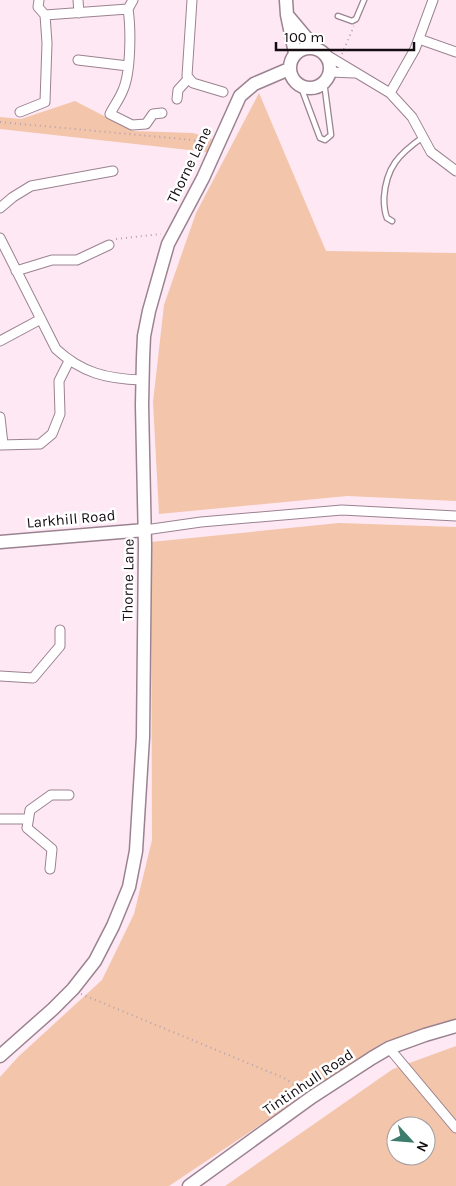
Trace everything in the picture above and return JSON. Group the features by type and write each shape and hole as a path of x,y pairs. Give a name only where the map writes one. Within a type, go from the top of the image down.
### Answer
{"street":[{"path":"20,112 45,102 47,44 45,15 38,7 38,0"},
{"path":"78,0 79,13"},
{"path":"133,0 128,9 130,27 128,66 124,89 110,114 132,125 146,124 153,114 162,113"},
{"path":"192,0 187,76 192,83 223,92"},
{"path":"286,0 295,54"},
{"path":"390,93 408,64 433,0"},
{"path":"45,15 128,9"},
{"path":"287,15 320,51 330,66 331,72"},
{"path":"419,39 456,52"},
{"path":"298,84 292,78 289,69 295,54 301,49 320,51"},
{"path":"78,60 128,66"},
{"name":"Thorne Lane","path":"0,1056 73,989 95,961 113,926 129,887 136,851 143,737 145,530 142,380 144,336 161,263 173,234 203,178 240,96 254,84 289,69"},
{"path":"254,84 298,84 315,88 331,72 354,73 390,93 412,117 431,152 456,171"},
{"path":"177,99 178,90 189,78"},
{"path":"0,208 13,197 32,186 113,171"},
{"path":"0,238 56,350 69,362 90,372 122,379 142,380"},
{"path":"16,270 52,260 77,260 109,245"},
{"path":"0,340 41,319"},
{"path":"0,417 2,444 40,444 52,434 60,414 59,381 69,362"},
{"path":"145,530 201,522 342,510 456,516"},
{"name":"Larkhill Road","path":"0,542 145,530"},
{"path":"0,676 33,678 60,646 60,630"},
{"path":"50,869 52,849 27,828 30,810 50,795 69,795"},
{"path":"0,819 28,819"},
{"name":"Tintinhull Road","path":"189,1186 312,1097 388,1048 456,1026"},
{"path":"388,1048 456,1128"}],"lane":[{"path":"338,16 352,21 356,20 364,0"},
{"path":"298,84 320,138 326,140 331,135 331,72"},
{"path":"392,221 387,218 384,207 390,169 405,150 423,137"}],"path":[{"path":"331,72 356,20"},
{"path":"0,122 193,140 216,150"},
{"path":"109,245 114,239 173,234"},
{"path":"73,989 284,1078 312,1097"}],"shaded area":[{"path":"259,93 326,251 456,253 456,501 347,496 159,514 153,402 164,305 196,213"},
{"path":"75,101 133,131 193,133 212,139 207,152 0,129 0,117 21,119"},
{"path":"339,523 456,527 456,1021 384,1042 169,1186 0,1186 0,1077 18,1057 102,980 134,914 152,840 151,542"},
{"path":"456,1046 456,1186 225,1186 393,1069"}]}
